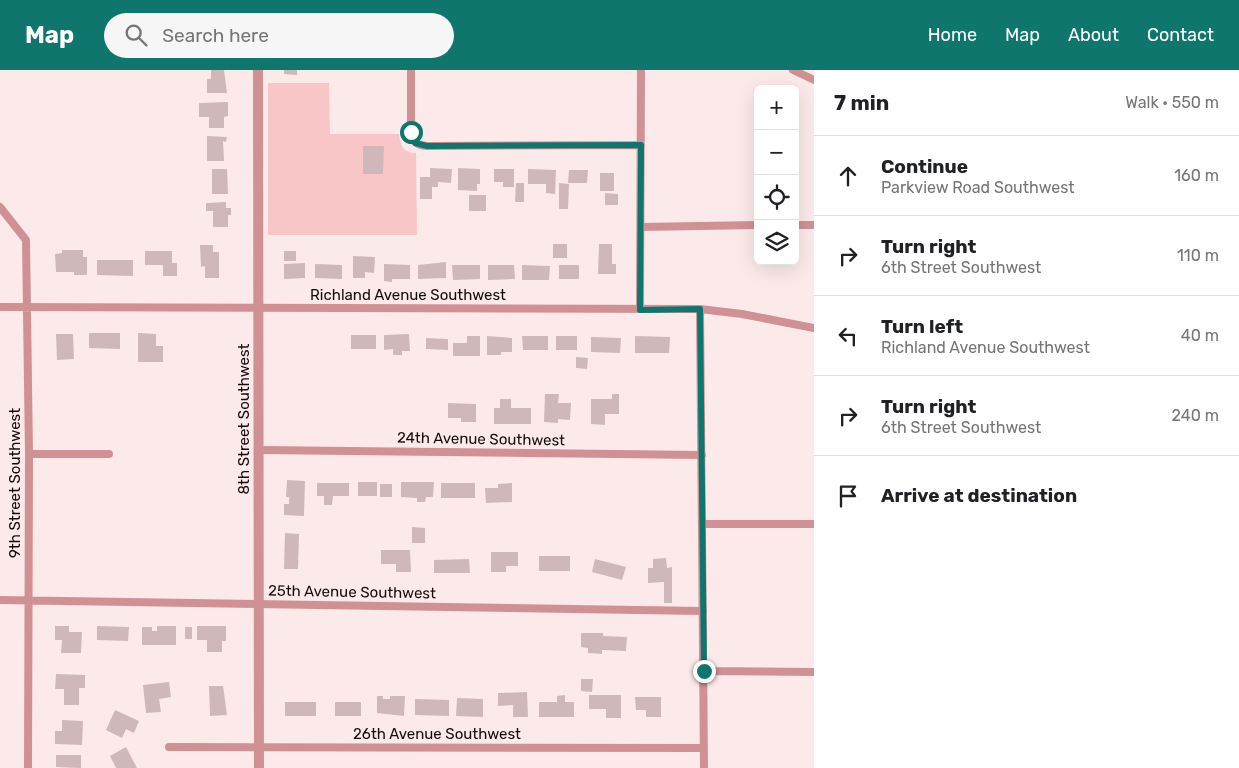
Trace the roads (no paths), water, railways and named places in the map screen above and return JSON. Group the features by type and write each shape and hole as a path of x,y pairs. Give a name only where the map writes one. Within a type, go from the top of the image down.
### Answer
{"street":[{"name":"8th Street Southwest","path":"258,70 260,308 259,768"},
{"path":"411,70 411,132 415,143 427,146 641,145"},
{"path":"640,310 641,70"},
{"path":"793,70 814,80"},
{"name":"9th Street Southwest","path":"0,207 26,240 30,454 28,768"},
{"path":"641,226 754,225"},
{"path":"799,225 814,225"},
{"name":"Richland Avenue Southwest","path":"0,306 700,309 750,315 814,328"},
{"path":"700,309 704,768"},
{"name":"24th Avenue Southwest","path":"259,450 702,455"},
{"path":"30,454 109,454"},
{"path":"702,524 814,524"},
{"name":"25th Avenue Southwest","path":"0,600 703,612"},
{"path":"704,671 814,672"},
{"name":"26th Avenue Southwest","path":"169,747 704,748"}]}
